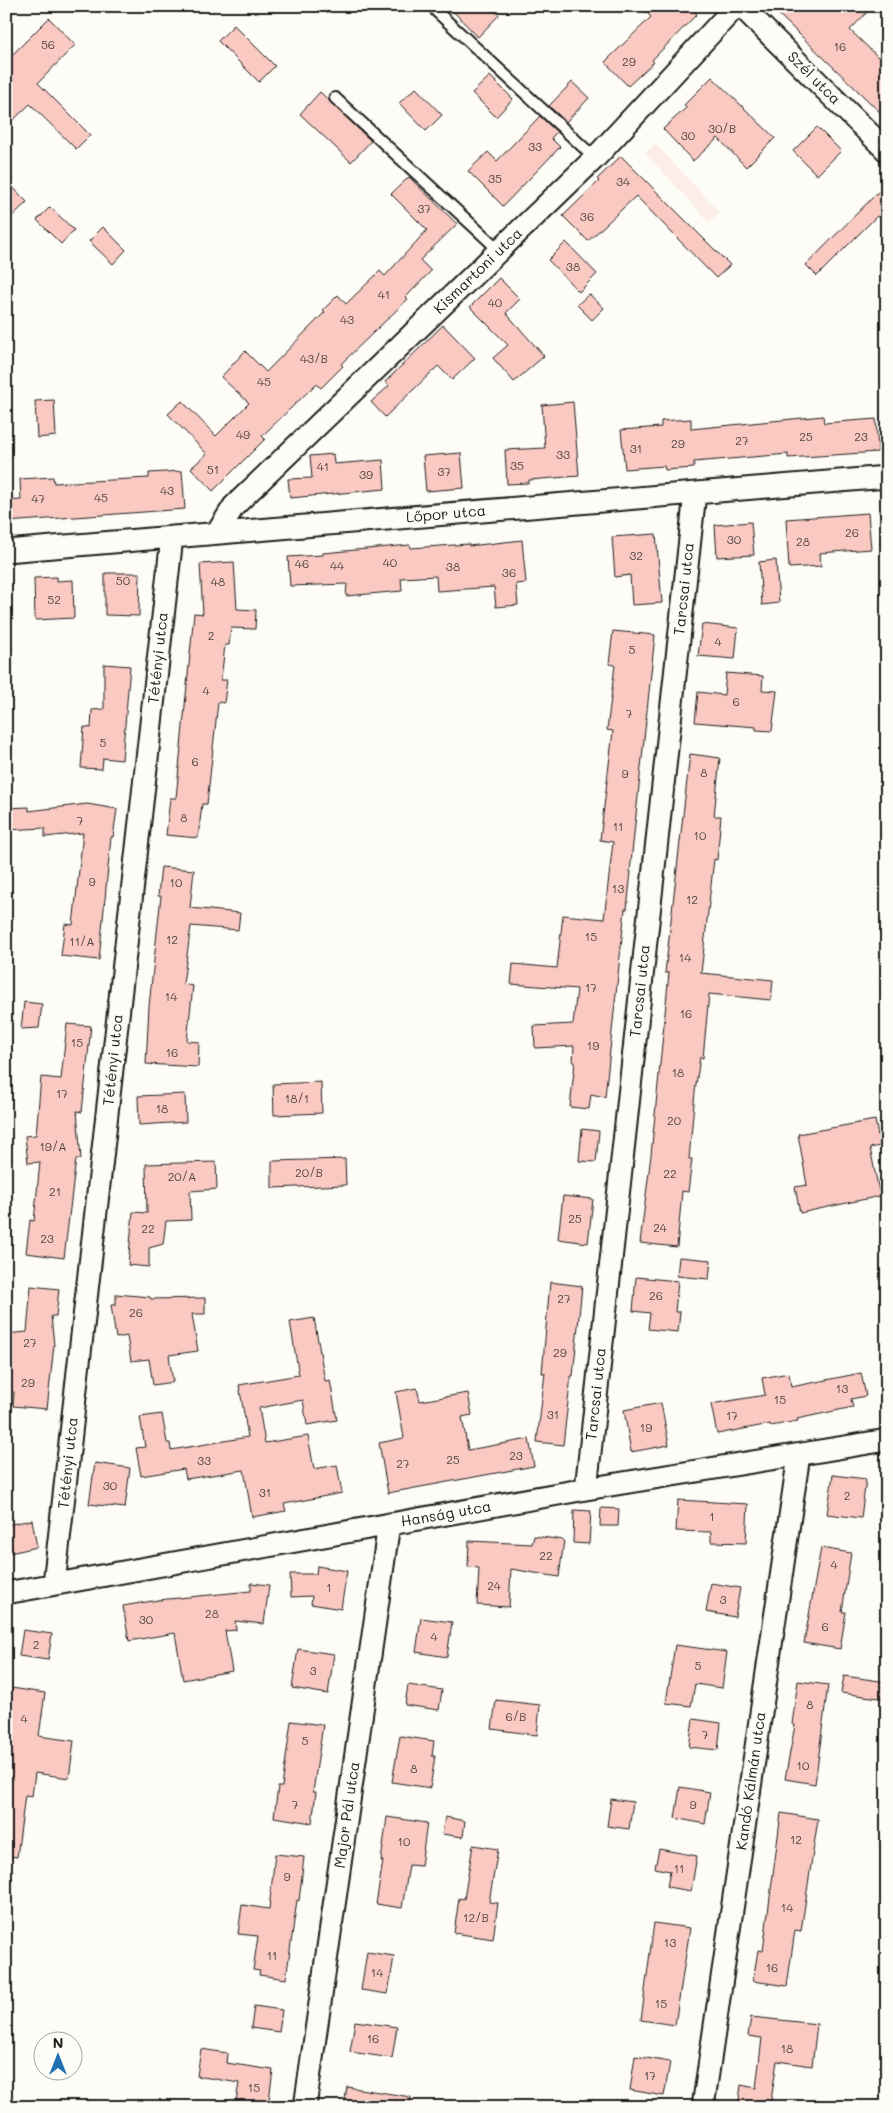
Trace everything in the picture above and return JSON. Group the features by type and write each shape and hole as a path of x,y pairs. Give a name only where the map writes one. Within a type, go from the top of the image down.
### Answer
{"street":[{"name":"Kismartoni utca","path":"217,532 234,506 595,158 736,6"},
{"name":"Szél utca","path":"741,6 887,151"},
{"name":"Lőpor utca","path":"6,551 887,477"},
{"name":"Tarcsai utca","path":"586,1489 695,493"},
{"name":"Tétényi utca","path":"54,1584 172,537"},
{"name":"Hanság utca","path":"6,1593 586,1489 887,1440"},
{"name":"Kandó Kálmán utca","path":"703,2107 799,1455"},
{"name":"Major Pál utca","path":"305,2107 389,1524"}],"lane":[{"path":"436,11 595,158"},
{"path":"335,98 499,250"}],"shaded area":[{"path":"655,144 720,212 709,222 645,153"}],"building":[{"path":"448,6 489,6 499,15 478,37"},
{"path":"640,6 688,6 697,14 652,60 654,62 628,86 605,62 651,17"},
{"path":"770,6 873,6 850,30 878,57 887,48 887,119"},
{"path":"49,18 75,45 38,83 90,135 76,149 30,104 6,127 6,61"},
{"path":"234,25 275,66 259,82 218,41"},
{"path":"490,76 513,99 496,117 472,93"},
{"path":"712,77 775,138 746,167 718,138 693,161 663,129 687,107 684,105"},
{"path":"572,82 589,98 566,122 549,106"},
{"path":"416,88 442,115 426,131 399,103"},
{"path":"320,92 371,141 351,162 300,114"},
{"path":"540,116 557,132 551,138 560,147 503,206 468,171 488,152 497,161"},
{"path":"817,127 841,151 817,175 793,151"},
{"path":"621,156 730,265 716,278 636,196 588,241 563,216 599,181 597,179"},
{"path":"409,177 457,224 420,260 431,271 406,297 408,299 341,364 343,366 321,388 316,384 262,436 265,439 213,491 191,468 207,454 168,414 182,401 216,436 249,403 221,377 245,351 266,372 325,312 323,310 338,295 346,304 380,271 385,276 427,230 391,194"},
{"path":"6,180 27,202 6,222"},
{"path":"887,183 887,225 877,216 817,276 806,265"},
{"path":"50,207 74,230 61,244 37,220"},
{"path":"103,227 126,250 113,264 89,241"},
{"path":"566,242 597,274 579,292 548,260"},
{"path":"499,278 520,299 506,313 544,356 514,382 493,358 508,345 470,307"},
{"path":"589,294 604,308 592,320 577,305"},
{"path":"443,325 475,358 452,380 438,366 385,417 371,402 389,386 385,382"},
{"path":"54,400 56,436 37,438 35,401"},
{"path":"573,402 579,476 529,480 529,483 507,484 505,450 545,448 542,405"},
{"path":"823,416 824,423 876,419 878,452 788,458 788,454 694,462 694,468 665,470 664,466 625,469 621,430 661,427 661,421 691,419 691,429"},
{"path":"461,453 464,488 426,491 423,456"},
{"path":"333,454 334,464 383,460 385,489 290,498 288,479 312,478 310,456"},
{"path":"182,471 185,509 6,522 6,501 21,500 20,479 53,477 54,483 149,478 149,473"},
{"path":"868,513 871,549 820,553 821,566 789,568 786,519"},
{"path":"751,522 754,555 717,557 715,525"},
{"path":"656,534 662,603 632,605 630,575 615,577 612,537"},
{"path":"522,540 526,583 516,584 518,605 496,607 494,587 437,591 436,576 401,578 402,591 346,596 347,584 290,586 288,557 410,545 411,548 469,544 469,546"},
{"path":"776,560 779,603 762,605 759,562"},
{"path":"234,562 237,609 256,610 255,629 231,628 229,645 225,645 221,680 227,680 224,703 218,702 207,804 202,804 198,838 166,835 170,798 176,798 194,613 203,614 200,564"},
{"path":"105,573 140,573 139,616 105,615"},
{"path":"57,577 57,581 73,580 74,618 35,620 34,578"},
{"path":"702,624 738,628 735,659 698,656"},
{"path":"613,631 655,635 627,909 625,909 605,1097 591,1094 589,1109 570,1107 575,1062 573,1062 574,1046 535,1048 534,1026 573,1024 577,989 511,984 513,964 557,968 563,915 604,919 613,842 600,840 613,731 607,730 615,665 609,664"},
{"path":"104,664 130,666 122,760 103,758 102,769 81,768 84,727 91,728 92,710 104,709"},
{"path":"726,673 763,676 762,690 777,691 772,731 756,730 756,727 695,722 698,692 724,695"},
{"path":"690,754 720,758 714,816 721,816 717,860 714,859 701,973 773,980 771,1000 709,994 703,1058 700,1057 695,1092 689,1159 692,1159 688,1192 682,1191 677,1247 640,1243 651,1155 669,973 665,973"},
{"path":"87,804 117,809 113,837 111,837 99,960 61,956 65,924 73,925 83,833 45,837 45,828 6,830 6,808 29,807 29,811"},
{"path":"161,867 194,870 190,908 240,913 238,930 191,926 183,984 193,986 187,1041 199,1042 198,1067 146,1064 149,1006 161,896 158,896"},
{"path":"24,1002 42,1004 39,1028 21,1029"},
{"path":"67,1024 91,1026 82,1112 77,1111 81,1159 76,1159 64,1258 26,1253 30,1220 34,1221 40,1162 28,1163 25,1136 36,1135 41,1077 61,1079"},
{"path":"321,1082 322,1113 274,1115 273,1084"},
{"path":"185,1094 186,1122 139,1125 138,1096"},
{"path":"875,1120 880,1146 870,1148 880,1196 800,1213 795,1187 807,1185 798,1134"},
{"path":"582,1129 599,1131 596,1162 579,1161"},
{"path":"345,1159 346,1185 272,1188 272,1161"},
{"path":"216,1162 217,1189 190,1191 191,1220 166,1221 163,1244 149,1248 149,1267 128,1265 133,1212 147,1213 146,1164"},
{"path":"563,1196 593,1199 588,1243 558,1239"},
{"path":"679,1257 711,1260 709,1279 677,1276"},
{"path":"636,1277 678,1281 675,1312 680,1312 678,1332 648,1329 650,1313 633,1311"},
{"path":"550,1282 582,1286 573,1376 571,1376 563,1445 537,1442 545,1373 542,1373"},
{"path":"31,1286 59,1289 56,1316 51,1316 54,1345 47,1409 13,1406 14,1392 6,1393 6,1334 27,1332"},
{"path":"116,1294 150,1297 151,1299 205,1298 205,1314 192,1314 198,1351 169,1355 173,1382 153,1385 149,1359 131,1361 127,1336 116,1338 111,1305 116,1305"},
{"path":"314,1318 325,1381 330,1380 337,1420 307,1425 303,1400 259,1408 265,1443 308,1436 314,1469 337,1465 342,1493 284,1504 286,1511 252,1517 244,1470 186,1479 184,1469 141,1476 136,1448 145,1447 140,1417 162,1414 167,1443 170,1443 171,1450 248,1437 239,1385 299,1375 290,1322"},
{"path":"789,1373 791,1387 861,1373 866,1396 851,1399 853,1407 797,1419 798,1421 717,1434 711,1404 765,1395 762,1378"},
{"path":"417,1388 420,1401 468,1393 472,1415 462,1417 468,1450 529,1439 534,1466 388,1493 379,1443 404,1438 396,1392"},
{"path":"661,1403 669,1445 631,1452 624,1410"},
{"path":"95,1463 130,1468 125,1508 89,1504"},
{"path":"833,1475 866,1479 861,1518 827,1514"},
{"path":"678,1500 748,1504 746,1543 711,1542 711,1532 676,1531"},
{"path":"601,1508 619,1509 618,1526 600,1526"},
{"path":"574,1510 591,1511 589,1544 573,1543"},
{"path":"32,1520 37,1547 10,1553 6,1525"},
{"path":"534,1536 564,1540 559,1577 511,1569 509,1607 477,1605 479,1568 468,1567 469,1541 532,1544"},
{"path":"821,1548 851,1553 842,1612 846,1612 840,1649 804,1643"},
{"path":"317,1566 347,1571 341,1609 311,1604 312,1596 291,1597 290,1574 316,1574"},
{"path":"251,1583 269,1585 264,1624 235,1621 236,1630 225,1631 232,1671 183,1680 175,1633 129,1641 123,1606 158,1600 251,1591"},
{"path":"711,1583 740,1588 735,1617 706,1612"},
{"path":"421,1618 452,1622 447,1657 416,1652"},
{"path":"23,1630 52,1634 48,1660 19,1656"},
{"path":"675,1645 727,1652 722,1688 695,1684 691,1706 666,1703"},
{"path":"298,1649 334,1654 328,1694 292,1688"},
{"path":"844,1676 887,1682 887,1699 841,1693"},
{"path":"798,1681 828,1685 815,1784 785,1779 795,1725 792,1724"},
{"path":"408,1685 442,1690 439,1710 405,1705"},
{"path":"11,1688 45,1693 39,1736 74,1741 69,1778 35,1773 32,1796 25,1795 17,1857 6,1856 6,1723"},
{"path":"496,1700 540,1705 537,1735 492,1729"},
{"path":"693,1719 721,1723 718,1750 689,1747"},
{"path":"291,1721 323,1725 313,1792 316,1792 312,1823 274,1817 278,1787 282,1787"},
{"path":"400,1736 434,1741 432,1756 435,1756 430,1788 392,1782"},
{"path":"680,1787 710,1792 705,1824 675,1818"},
{"path":"611,1799 633,1802 629,1829 607,1826"},
{"path":"781,1813 818,1819 801,1931 795,1930 787,1986 753,1981 758,1950 763,1951"},
{"path":"387,1817 427,1823 421,1866 409,1865 402,1908 376,1904 383,1861 381,1861"},
{"path":"445,1817 465,1821 463,1837 442,1834"},
{"path":"473,1845 498,1849 489,1902 498,1903 493,1939 454,1933 459,1898 464,1899"},
{"path":"659,1849 697,1856 691,1891 667,1887 670,1871 655,1868"},
{"path":"275,1854 304,1857 286,1979 259,1975 260,1971 253,1970 258,1936 238,1934 242,1905 269,1909"},
{"path":"654,1923 690,1928 675,2025 641,2020"},
{"path":"367,1952 394,1956 388,1994 361,1990"},
{"path":"254,2006 282,2010 279,2032 251,2028"},
{"path":"751,2017 817,2024 812,2066 777,2061 770,2107 738,2107 741,2085 756,2088 762,2038 748,2036"},
{"path":"355,2021 397,2027 392,2058 350,2052"},
{"path":"201,2049 227,2053 226,2063 273,2070 268,2107 235,2107 239,2083 197,2076"},
{"path":"635,2056 670,2062 664,2096 630,2090"},
{"path":"347,2087 411,2097 410,2107 344,2107"}]}
